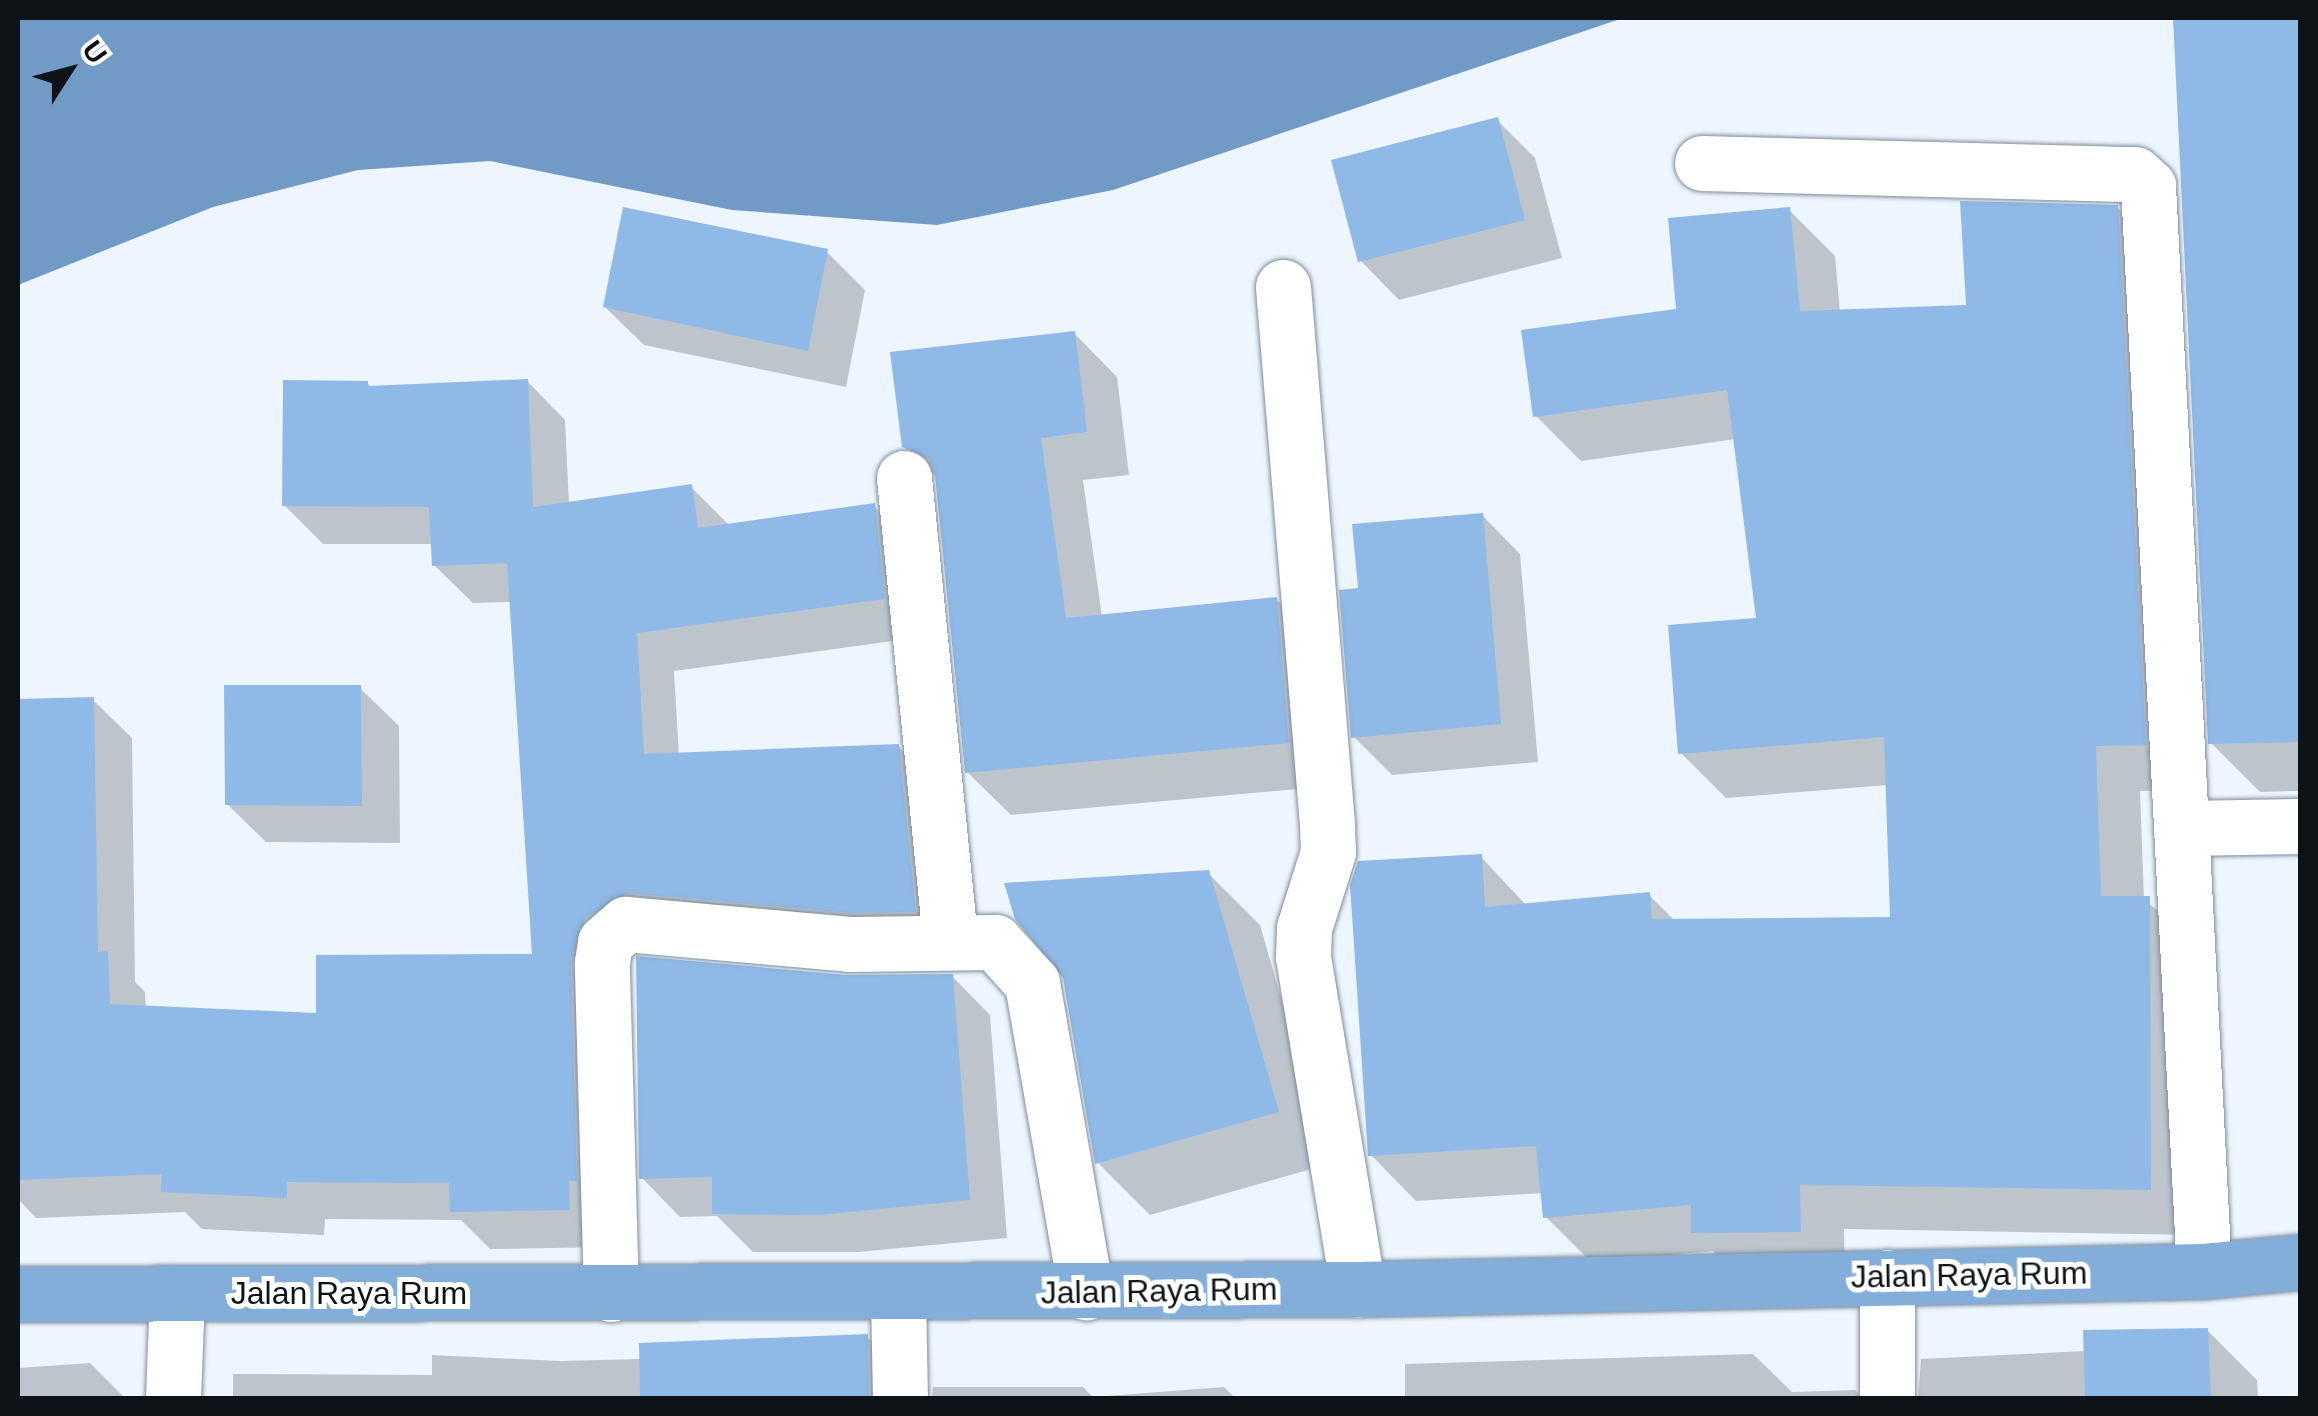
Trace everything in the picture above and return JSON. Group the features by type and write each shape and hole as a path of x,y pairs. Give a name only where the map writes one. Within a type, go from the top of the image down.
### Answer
{"highway":[{"name":"Jalan Raya Rum","path":"18,1294 898,1296 2204,1271 2300,1262"}],"street":[{"path":"1702,163 2134,174 2148,186 2204,1271"},
{"path":"1283,287 1328,852 1304,928 1303,957 1358,1289"},
{"path":"904,478 950,939"},
{"path":"2184,828 2300,826"},
{"path":"611,1294 602,964 615,932 626,924 805,942 994,942 1032,983 1086,1292"},
{"path":"1887,1276 1887,1398"},
{"path":"173,1398 177,1293"},
{"path":"898,1296 900,1398"}],"water":[{"path":"18,18 1623,18 1113,190 937,225 732,210 490,161 358,170 213,207 18,285"}],"building":[{"path":"2173,18 2300,18 2300,742 2208,744"},
{"path":"1498,117 1525,220 1358,262 1331,160"},
{"path":"1960,201 2118,205 2146,745 2096,746 2101,896 2150,896 2151,1190 1800,1185 1801,1232 1691,1233 1691,1205 1543,1218 1536,1146 1368,1156 1350,885 1358,861 1482,854 1485,907 1650,892 1652,919 1890,917 1884,737 1678,754 1668,625 1756,618 1727,390 1533,417 1521,330 1676,309 1668,218 1790,207 1800,311 1966,305"},
{"path":"623,207 828,249 808,351 603,307"},
{"path":"1075,331 1087,432 1041,438 1066,618 1277,597 1289,743 965,773 935,475 929,459 902,447 890,352"},
{"path":"528,379 533,507 692,484 698,528 875,503 885,599 637,633 644,754 899,744 916,912 850,913 628,893 585,918 571,964 577,1181 569,1181 570,1210 450,1212 449,1183 287,1182 287,1198 161,1192 162,1174 18,1180 18,699 94,697 98,952 108,951 110,1004 316,1013 316,955 532,954 507,563 432,566 429,507 282,506 283,380 368,381 368,386"},
{"path":"1483,513 1501,724 1351,738 1339,590 1358,588 1352,524"},
{"path":"224,685 361,685 362,806 225,805"},
{"path":"1209,870 1279,1112 1095,1164 1063,978 1015,919 1004,883"},
{"path":"636,956 846,975 953,974 970,1200 819,1215 712,1214 712,1177 639,1179"},
{"path":"2208,1328 2211,1398 2085,1398 2083,1330"},
{"path":"868,1334 869,1398 640,1398 639,1343"}]}
